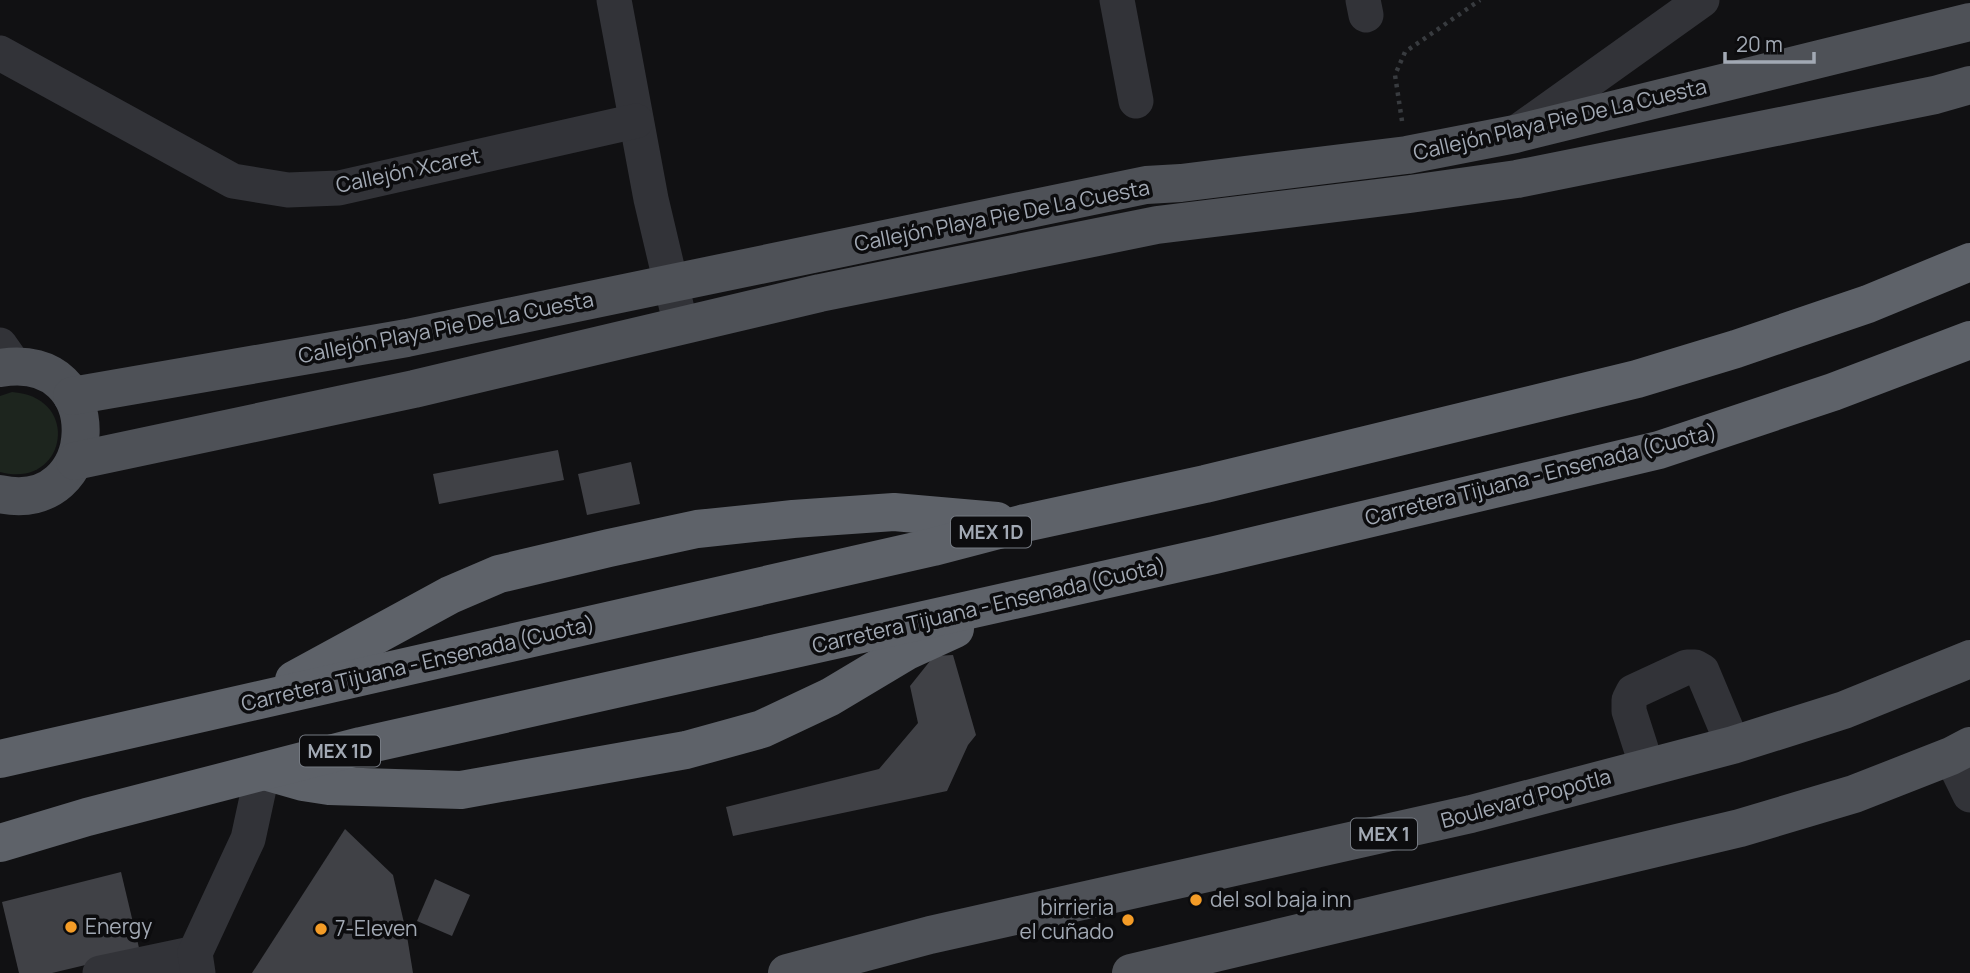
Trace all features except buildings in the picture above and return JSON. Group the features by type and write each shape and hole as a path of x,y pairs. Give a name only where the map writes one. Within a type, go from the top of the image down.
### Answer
{"highway":[{"name":"Carretera Tijuana - Ensenada (Cuota)","path":"0,759 933,547 1024,523 1205,484 1637,379 1868,304 1970,262"},
{"name":"Carretera Tijuana - Ensenada (Cuota)","path":"0,843 263,770 513,710 754,659 1228,552 1659,450 1833,392 1970,340"},
{"path":"252,702 450,595 499,574 697,529 793,519 894,512 1024,523"},
{"path":"263,770 303,782 329,786 461,790 686,750 762,729 830,697 907,651 1030,595"}],"main road":[{"name":"Callejón Playa Pie De La Cuesta","path":"72,396 407,338 1146,185 1407,155 1515,134 1970,22"},
{"name":"Callejón Playa Pie De La Cuesta","path":"75,461 414,388 820,293 1157,225 1517,179 1970,85"},
{"path":"1,495 28,495 52,486 65,475 75,461 81,445 82,428 79,411 72,396 61,383 47,373 5,359"},
{"name":"Boulevard Popotla","path":"787,973 930,935 1471,814 1732,745 1844,710 1970,659"},
{"path":"1131,973 1170,969 1740,828 1854,794 1961,751"}],"street":[{"path":"614,0 652,199 681,326"},
{"path":"1117,0 1136,101"},
{"path":"1515,134 1702,0"},
{"name":"Callejón Xcaret","path":"0,53 233,181 288,190 339,188 636,121"},
{"path":"1647,767 1629,711 1629,700 1633,692 1687,667 1702,671 1732,745"},
{"path":"1961,751 1970,795"},
{"path":"100,973 197,963 248,839 263,770"}],"path":[{"path":"1407,155 1395,75 1405,52 1480,0"}],"shaded area":[{"path":"12,392 35,398 49,409 57,424 57,441 52,456 40,468 22,474 0,472 0,396"}],"place":[{"name":"del sol baja inn","path":"1196,900"},
{"name":"birrieria el cuñado","path":"1128,920"},
{"name":"Energy","path":"71,927"},
{"name":"7-Eleven","path":"321,929"}]}
